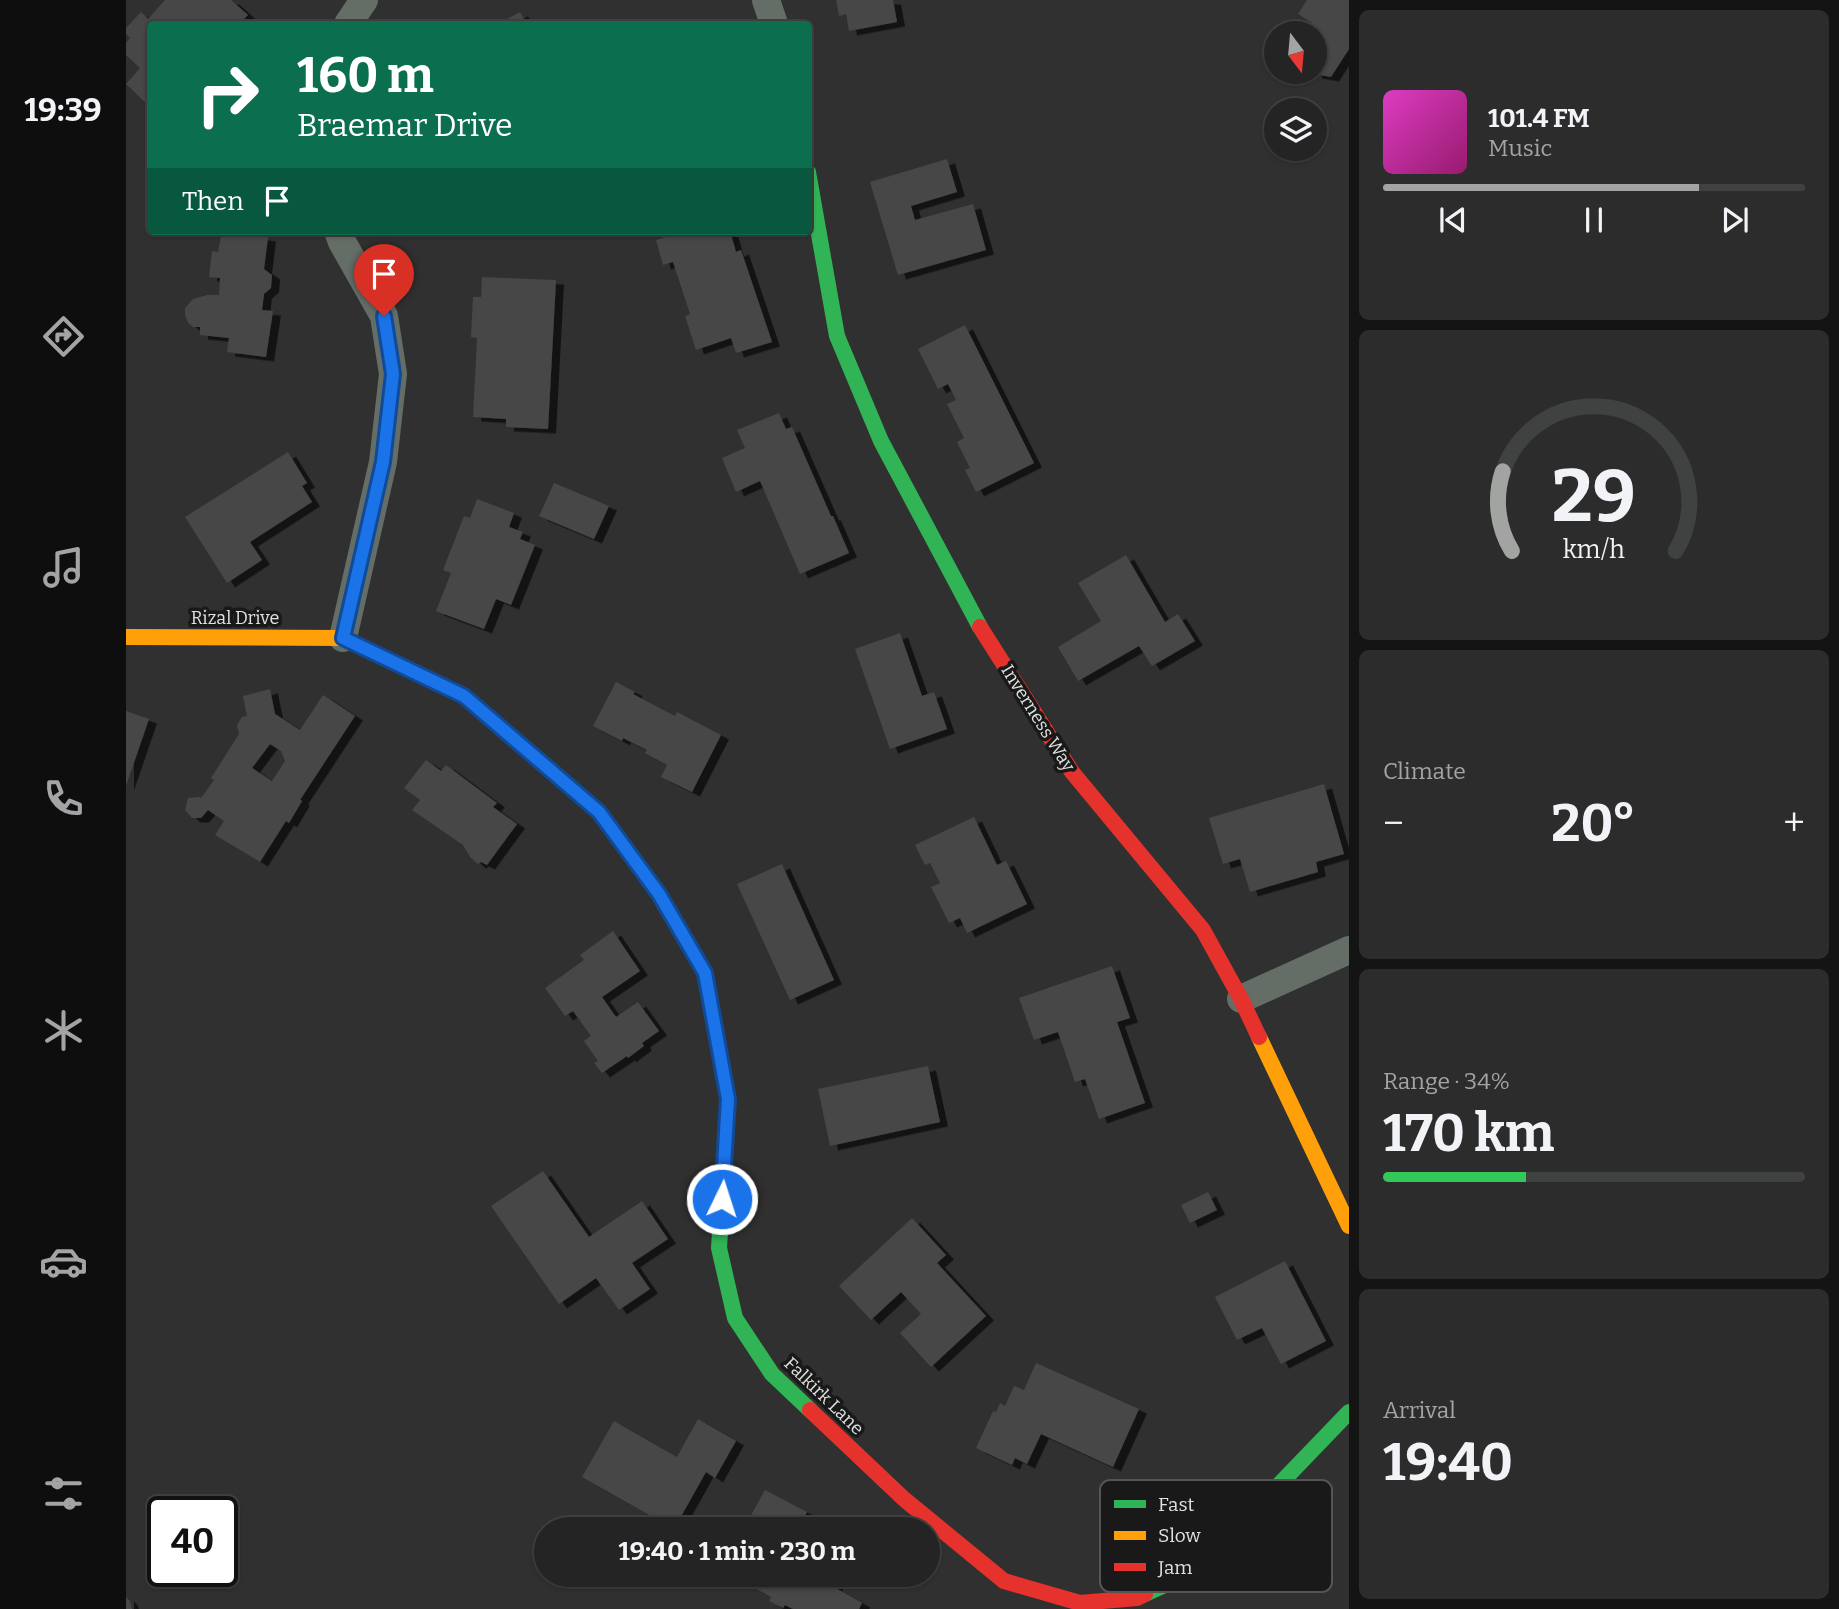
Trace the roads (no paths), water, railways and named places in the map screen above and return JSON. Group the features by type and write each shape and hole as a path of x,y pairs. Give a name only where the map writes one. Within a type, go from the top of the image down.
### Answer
{"street":[{"path":"350,21 364,0"},
{"path":"766,0 773,21"},
{"name":"Inverness Way","path":"812,195 837,336 881,441 981,627 1072,772 1203,930 1241,999 1349,1226"},
{"path":"339,235 384,316 393,374 383,462 343,638"},
{"name":"Rizal Drive","path":"126,637 343,638"},
{"name":"Falkirk Lane","path":"343,638 464,696 599,812 659,894 705,973 728,1099 719,1248 735,1318 772,1374 904,1499 1004,1581 1080,1603 1137,1598 1151,1592"},
{"path":"1241,999 1349,950"},
{"name":"Falkirk Lane","path":"1284,1480 1349,1412"}]}
